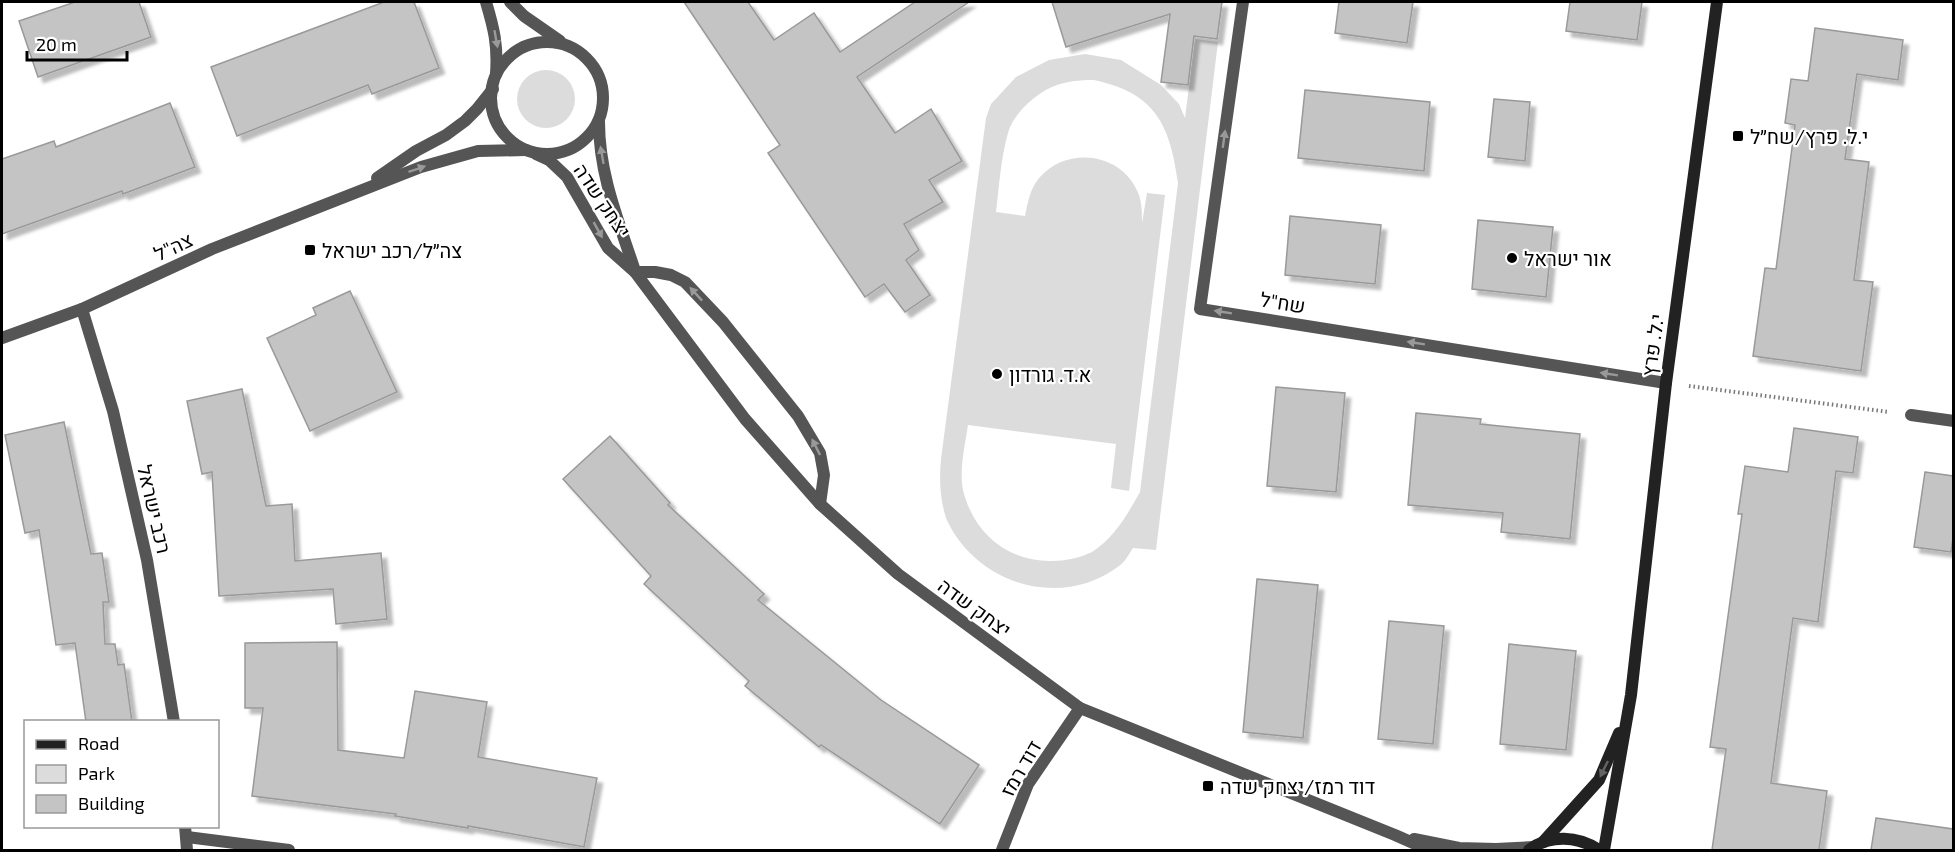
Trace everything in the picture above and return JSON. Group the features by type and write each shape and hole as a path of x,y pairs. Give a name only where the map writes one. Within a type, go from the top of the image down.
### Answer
{"street":[{"path":"486,2 498,50 491,100 494,118 504,134 518,147 531,152 555,154 573,149 588,138 599,122 604,104 602,85 595,68 582,54 545,32 510,2"},
{"name":"שח\"ל","path":"1243,2 1200,309 1666,383"},
{"name":"י.ל. פרץ","path":"1604,850 1632,695 1666,383 1717,2"},
{"path":"494,83 501,66 514,52 531,44 549,42 567,45"},
{"name":"צה\"ל","path":"362,189 465,121 477,109 494,83"},
{"name":"יצחק שדה","path":"599,122 599,139 608,189 635,272"},
{"name":"צה\"ל","path":"2,338 82,309 212,249 421,167 478,152 531,152"},
{"name":"יצחק שדה","path":"531,152 549,160 567,177 608,248 635,272 745,420 820,504 898,574 1080,708 1429,850"},
{"path":"635,272 671,275 685,282 738,341 798,416 820,453 824,475 820,504"},
{"name":"רכב ישראל","path":"82,309 113,411 147,561 174,720"},
{"path":"1911,415 1953,421"},
{"name":"י.ל. פרץ","path":"1535,847 1599,780 1612,753 1632,695"},
{"name":"דוד רמז","path":"1002,850 1028,784 1080,708"},
{"path":"187,850 186,832 289,850"},
{"name":"יצחק שדה","path":"1395,835 1459,848 1535,847"},
{"path":"1535,847 1558,838 1575,839 1599,850"}],"path":[{"path":"1666,383 1911,415"}],"green space":[{"path":"1195,39 1218,42 1156,550 1133,548 1119,566 1101,577 1082,584 1062,588 1042,588 1022,584 985,566 959,540 946,518 940,489 941,459 986,118 991,104 1016,77 1049,60 1085,54 1121,60 1161,85 1179,104 1185,118","holes":["1094,80 1132,93 1156,114 1170,144 1178,183 1140,492 1114,532 1092,552 1067,560 1036,560 1021,556 994,542 975,519 963,490 963,458 968,425 1116,444 1111,488 1129,491 1165,195 1147,193 1142,223 1140,198 1132,181 1108,162 1094,158 1080,158 1065,160 1040,177 1028,200 1025,216 996,212 1002,162 1014,119 1025,106 1045,90 1073,81"]},
{"path":"546,70 557,72 567,78 573,88 575,99 573,110 567,120 557,126 546,128 535,126 525,120 519,110 517,99 519,88 525,78 535,72"}],"building":[{"path":"75,2 139,2 151,37 38,77 19,21"},
{"path":"384,2 414,2 439,68 372,94 368,85 237,136 211,67"},
{"path":"684,2 748,2 774,40 814,13 840,52 915,2 969,2 857,77 895,133 931,109 962,161 929,180 943,202 904,224 919,250 906,260 930,295 905,312 884,284 865,297 768,153 780,145"},
{"path":"1052,2 1222,2 1217,39 1194,36 1188,85 1161,82 1170,14 1066,47"},
{"path":"1339,2 1413,2 1407,43 1335,33"},
{"path":"1570,2 1642,2 1637,40 1566,31"},
{"path":"1815,28 1903,40 1898,80 1857,74 1845,159 1869,162 1854,280 1873,282 1861,371 1753,356 1765,268 1776,269 1795,125 1785,123 1791,79 1808,81"},
{"path":"1305,90 1430,102 1424,171 1298,158"},
{"path":"1494,99 1530,102 1525,161 1488,157"},
{"path":"170,103 195,167 123,194 122,191 2,234 2,159 54,141 56,147"},
{"path":"1290,216 1381,225 1375,284 1285,275"},
{"name":"אור ישראל","path":"1478,220 1553,227 1546,297 1472,289"},
{"path":"350,291 397,392 310,431 267,338 316,315 313,308"},
{"path":"1276,387 1345,393 1336,492 1267,486"},
{"path":"242,389 266,506 292,504 295,561 381,553 387,619 336,624 333,589 219,596 212,472 202,474 187,401"},
{"path":"1416,413 1481,419 1480,424 1580,434 1570,539 1501,532 1503,513 1408,505"},
{"path":"64,422 91,554 102,553 109,602 103,602 105,644 115,644 118,665 124,664 132,720 86,720 75,643 56,645 39,530 25,533 5,435"},
{"path":"1794,428 1858,437 1853,473 1836,471 1818,622 1793,618 1771,783 1827,791 1819,850 1712,850 1726,749 1710,747 1742,514 1738,514 1745,466 1788,472"},
{"path":"610,436 670,503 668,505 764,594 758,600 881,700 979,765 940,824 821,745 819,747 745,686 749,681 644,584 651,576 563,479"},
{"path":"1925,472 1953,476 1951,552 1914,547"},
{"path":"1257,579 1318,585 1303,738 1243,732"},
{"path":"1389,621 1444,626 1433,744 1378,739"},
{"path":"337,642 338,750 404,758 415,691 487,702 478,757 597,778 584,847 468,826 468,828 395,816 396,814 252,796 263,708 245,708 245,643"},
{"path":"1509,644 1576,651 1566,750 1500,744"},
{"path":"1876,818 1953,829 1953,850 1871,850"}],"place":[{"name":"י.ל. פרץ/שח״ל","path":"1738,136"},
{"name":"צה״ל/רכב ישראל","path":"310,250"},
{"name":"אור ישראל","path":"1512,258"},
{"name":"א.ד. גורדון","path":"997,374"},
{"name":"דוד רמז/יצחק שדה","path":"1208,786"}]}
